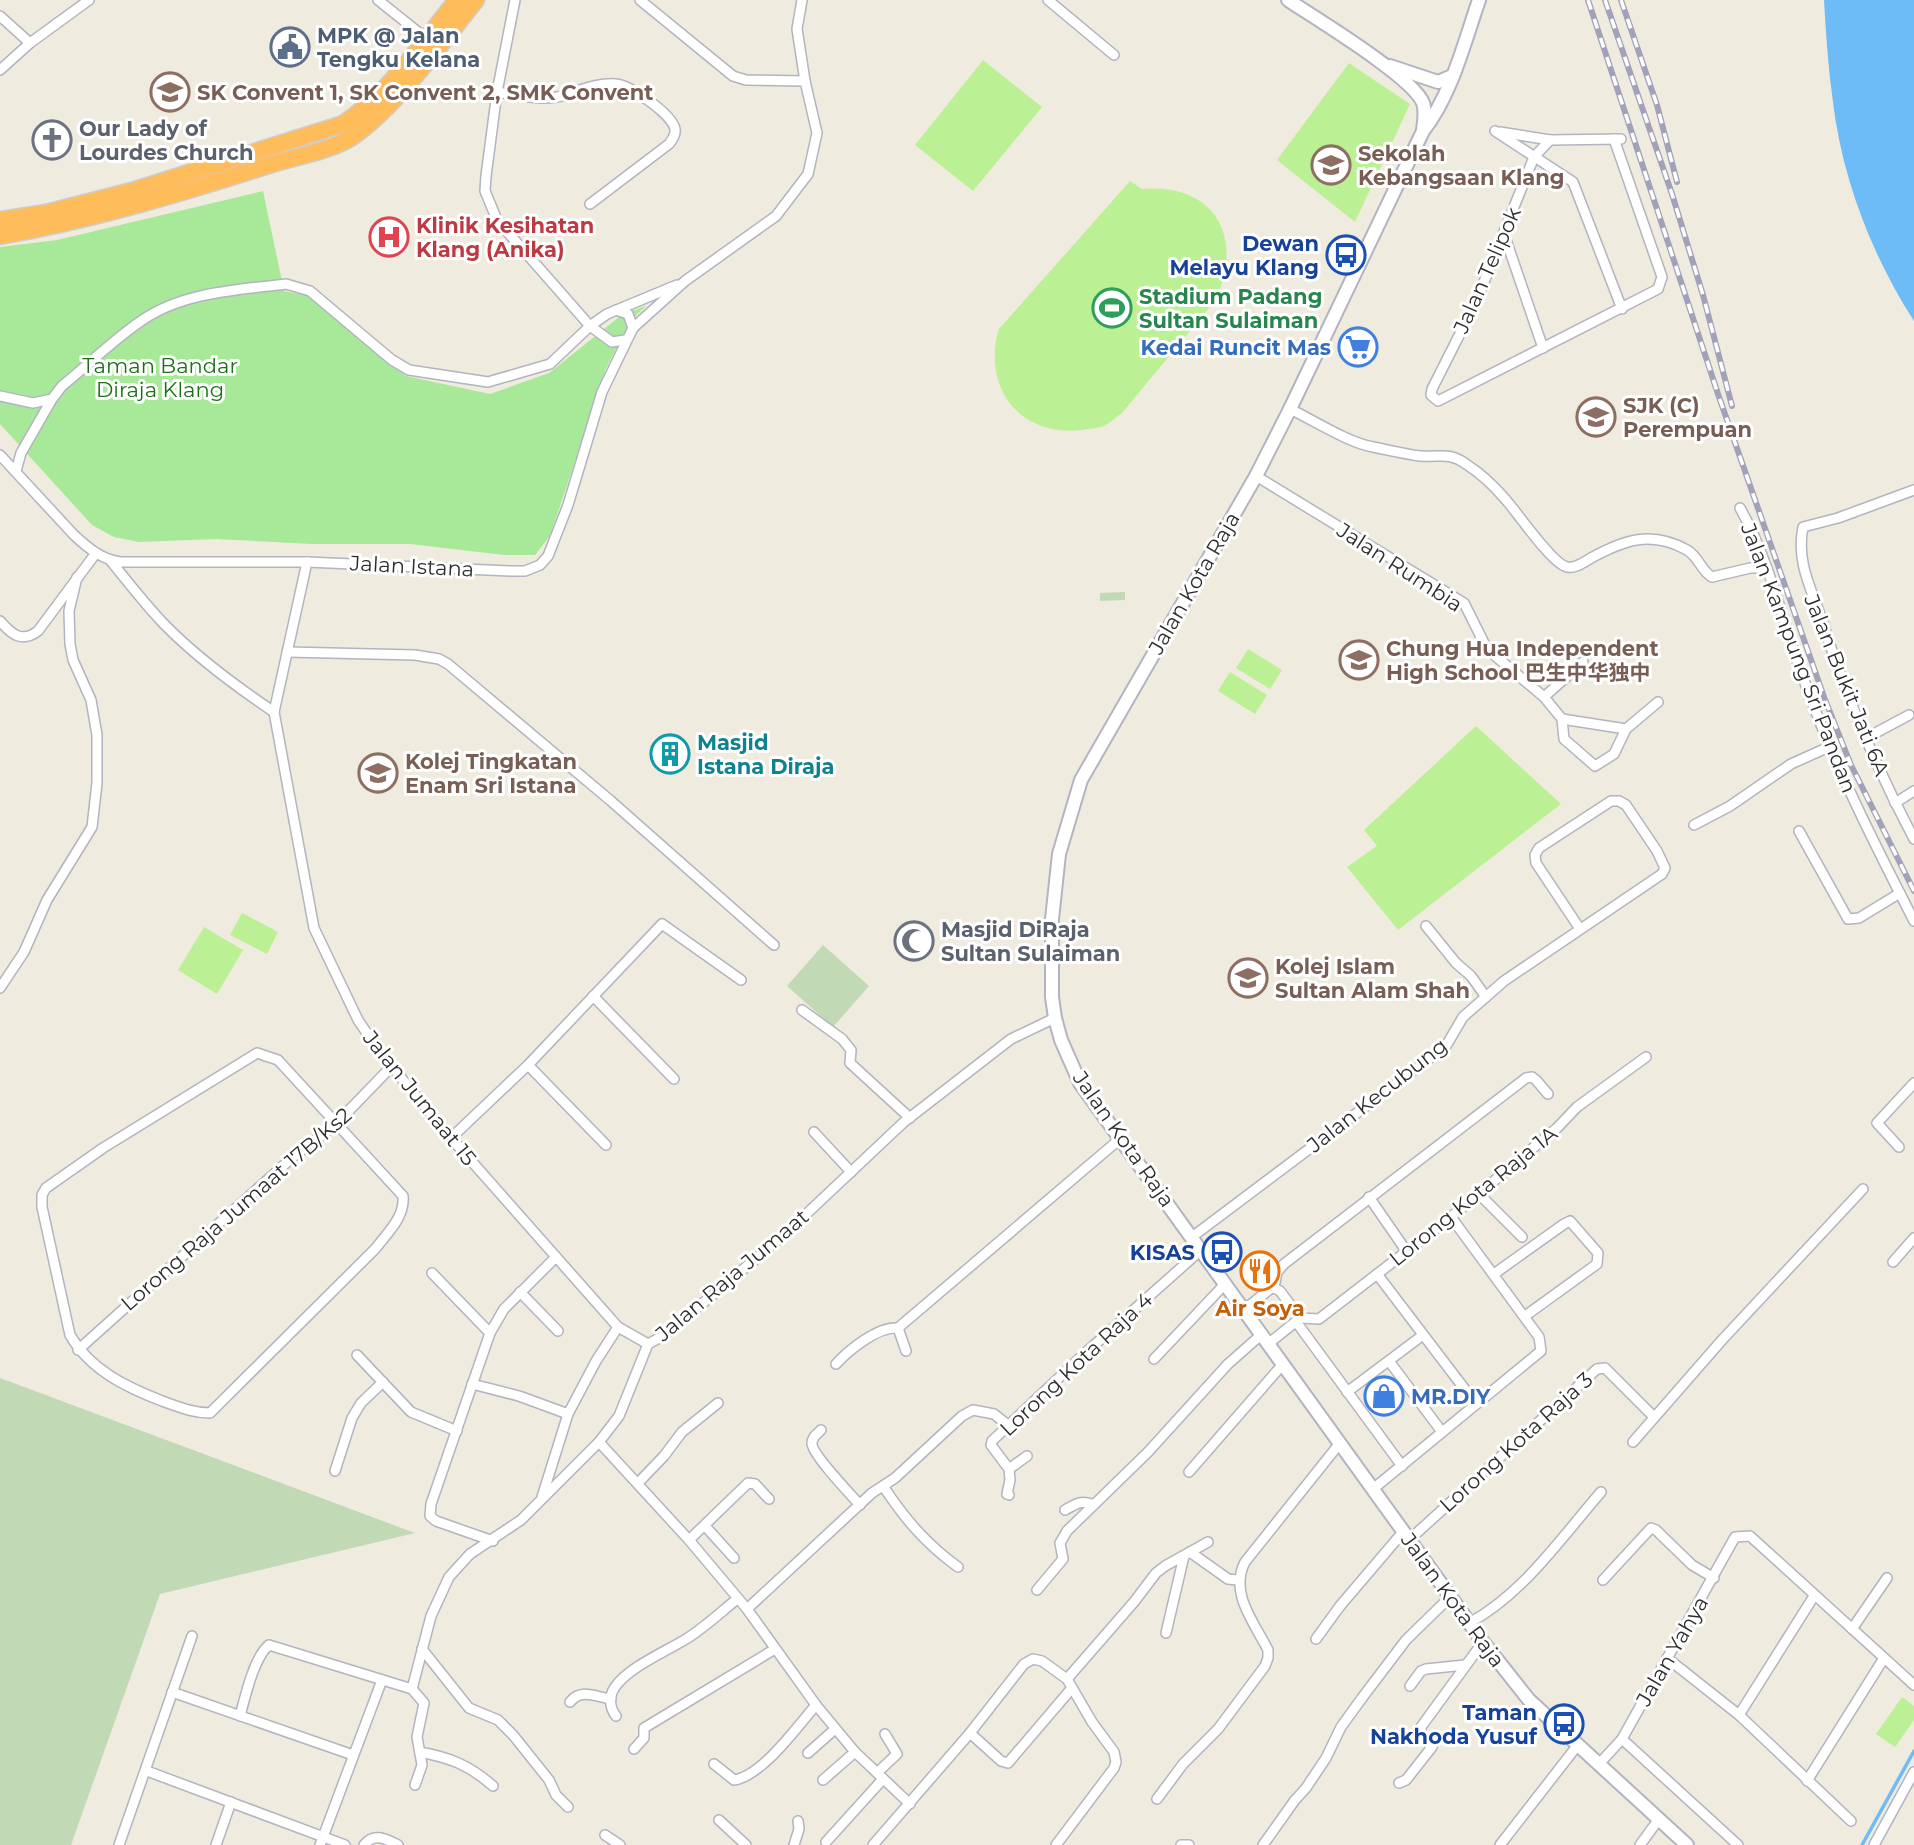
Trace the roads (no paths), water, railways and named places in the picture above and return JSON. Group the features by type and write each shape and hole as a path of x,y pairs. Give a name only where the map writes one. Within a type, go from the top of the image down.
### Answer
{"highway":[{"path":"0,236 121,209 344,141 372,121 431,43 457,0"},
{"path":"0,220 95,201 335,127 369,104 477,0"}],"main road":[{"path":"1288,0 1384,64 1418,93 1424,105 1423,131"},
{"name":"Jalan Kota Raja","path":"1479,0 1435,116 1423,131 1256,476 1081,779 1059,854 1052,919 1052,998 1061,1040 1080,1083 1482,1642 1529,1700 1687,1845"},
{"path":"1384,64 1438,82 1452,76"}],"street":[{"path":"0,70 30,43 89,0"},
{"path":"378,0 431,43"},
{"path":"515,0 496,92 486,184 489,203 497,220 590,326 612,342 626,339"},
{"path":"640,0 733,76 805,81"},
{"name":"Jalan Istana","path":"0,455 74,535 96,553 110,560 307,562 511,571 525,571 540,565 548,556 568,505 602,392 633,328 685,281 776,216 805,178 817,133 797,29 802,0"},
{"path":"1048,0 1114,55"},
{"path":"0,16 30,43"},
{"path":"496,92 535,98 554,97 612,83 624,85 657,108 673,125 674,136 669,144 590,204"},
{"path":"1504,234 1543,348 1622,309 1658,289 1662,281 1617,139 1550,140 1495,131 1573,182 1622,309"},
{"name":"Jalan Telipok","path":"1543,348 1438,401 1431,395 1476,302 1534,157 1550,140"},
{"name":"Jalan Istana","path":"16,471 22,453 51,399 62,386 142,320 171,305 204,295 286,284 310,291 392,360 409,370 488,382 550,364 590,326 614,310 685,281"},
{"path":"614,310 628,314 633,328"},
{"path":"0,396 33,403 51,399"},
{"path":"1290,409 1369,446 1418,455 1444,454 1464,462 1505,499 1527,527 1566,567 1578,566 1601,553 1641,538 1650,538 1687,550 1712,577 1750,568 1767,568"},
{"name":"Jalan Rumbia","path":"1256,476 1464,603 1487,649 1544,697 1562,719 1564,739 1595,766 1614,754 1626,730 1658,702"},
{"name":"Jalan Bukit Jati 6A","path":"1914,490 1838,518 1803,527 1800,544 1808,587 1821,617 1834,662 1895,803 1914,839"},
{"name":"Jalan Kampung Sri Pandan","path":"1740,508 1757,538 1805,685 1830,746 1857,810 1914,921"},
{"path":"0,621 15,636 32,636 96,553"},
{"path":"110,560 162,622 184,643 236,687 274,712"},
{"name":"Jalan Jumaat 15","path":"307,562 274,712 314,929 358,1020 391,1067 451,1139 618,1327 648,1345"},
{"path":"0,988 23,952 47,901 93,827 97,735 91,700 73,660 70,645 69,611 77,577"},
{"path":"287,652 429,656 448,664 611,801 774,945"},
{"path":"1544,697 1583,662"},
{"path":"1866,738 1909,715"},
{"path":"1562,719 1626,730"},
{"path":"1694,825 1730,806 1791,764 1830,746"},
{"path":"1895,803 1914,791"},
{"name":"Jalan Kecubung","path":"1192,1237 1446,1046 1463,1017 1504,981 1662,874 1665,868 1657,851 1626,805 1619,801 1611,801 1539,848 1535,855 1536,863 1580,929"},
{"path":"1799,831 1848,919 1859,918 1900,893"},
{"path":"451,1139 528,1065 662,924 741,980"},
{"path":"1426,926 1486,997"},
{"path":"593,996 674,1079"},
{"path":"802,1010 842,1039 851,1050 850,1063 910,1118"},
{"name":"Jalan Raja Jumaat","path":"412,1689 430,1616 449,1577 470,1554 521,1520 599,1442 619,1416 648,1345 664,1335 784,1235 910,1118 1011,1039 1055,1018"},
{"path":"257,1053 278,1060 402,1196 404,1207 376,1248 210,1413 191,1412 135,1391 110,1377 78,1350 70,1335 41,1207 41,1195 46,1188 103,1148 257,1053"},
{"name":"Lorong Kota Raja 1A","path":"1037,1590 1063,1559 1060,1543 1067,1531 1148,1452 1228,1364 1298,1320 1319,1319 1451,1217 1557,1128 1577,1107 1646,1056"},
{"path":"528,1065 606,1145"},
{"name":"Lorong Raja Jumaat 17B/Ks2","path":"78,1350 294,1156 335,1125 391,1067"},
{"path":"1274,1288 1277,1272 1284,1264 1526,1079 1532,1077 1548,1094"},
{"path":"1899,1147 1877,1123 1877,1119 1914,1083"},
{"path":"814,1132 851,1172"},
{"path":"836,1364 847,1352 883,1329 898,1328 1121,1138"},
{"path":"1633,1442 1863,1189"},
{"path":"1478,1193 1522,1237"},
{"path":"1369,1197 1407,1252"},
{"path":"1373,1489 1541,1350 1539,1336 1451,1217"},
{"path":"1494,1274 1570,1221 1598,1253 1597,1264 1525,1316"},
{"path":"1893,1262 1914,1238"},
{"name":"Lorong Kota Raja 4","path":"1027,1456 1009,1469 991,1445 992,1441 1201,1250"},
{"path":"493,1541 444,1525 430,1516 431,1504 490,1333 504,1309 556,1257"},
{"path":"432,1273 490,1333"},
{"path":"1377,1274 1476,1404"},
{"path":"1154,1359 1225,1284"},
{"path":"1244,1310 1274,1288"},
{"path":"1274,1288 1280,1292 1347,1392 1402,1466"},
{"path":"520,1292 558,1331"},
{"path":"542,1497 568,1414 596,1361 618,1327"},
{"path":"898,1328 906,1352"},
{"path":"1347,1392 1423,1335"},
{"path":"357,1355 411,1412 457,1432"},
{"path":"1389,1361 1443,1432"},
{"path":"1189,1472 1283,1364"},
{"name":"Lorong Kota Raja 3","path":"1406,1536 1597,1369 1605,1368 1654,1417"},
{"path":"335,1471 352,1418 361,1403 383,1382"},
{"path":"472,1384 519,1396 568,1414"},
{"path":"638,1481 649,1472 682,1432 718,1403"},
{"path":"747,1609 962,1416 973,1410 994,1415 1009,1426"},
{"path":"821,1430 814,1437 813,1450 860,1505"},
{"path":"599,1442 626,1472 697,1533 734,1558"},
{"path":"1157,1799 1183,1764 1225,1720 1253,1684 1268,1658 1268,1650 1243,1603 1238,1580 1245,1562 1340,1443"},
{"path":"1009,1469 1009,1495"},
{"path":"697,1533 748,1483 755,1484 769,1499"},
{"path":"883,1486 903,1516 933,1550 958,1567"},
{"path":"1469,1623 1492,1610 1514,1591 1601,1492"},
{"path":"1065,1510 1074,1503 1083,1501 1092,1504"},
{"path":"1603,1580 1651,1528 1692,1565 1714,1578"},
{"path":"697,1533 737,1599 816,1705 855,1752 910,1804"},
{"path":"1316,1639 1340,1606 1406,1536"},
{"name":"Jalan Yahya","path":"1598,1765 1622,1739 1735,1537 1750,1536 1814,1596"},
{"path":"1067,1679 1156,1573 1208,1542"},
{"path":"1187,1554 1228,1579 1238,1580"},
{"path":"1166,1633 1187,1554"},
{"path":"1852,1629 1887,1578"},
{"path":"1739,1716 1814,1596 1914,1685"},
{"path":"1263,1845 1326,1758 1347,1718 1406,1640 1450,1597"},
{"path":"616,1716 610,1708 612,1689 622,1679 689,1638 737,1599"},
{"path":"119,1845 192,1636"},
{"path":"1399,1783 1406,1780 1432,1747 1422,1735 1421,1727 1482,1642"},
{"path":"240,1716 264,1649 269,1645 412,1689 424,1703 417,1737 422,1765 415,1785"},
{"path":"634,1749 644,1738 644,1728 775,1648"},
{"path":"422,1649 469,1708 498,1720 513,1735 549,1780 556,1795 568,1807"},
{"path":"1667,1658 1739,1716 1851,1821"},
{"path":"1807,1781 1884,1658"},
{"path":"873,1845 1028,1661 1038,1659 1067,1679 1092,1722 1114,1752 1116,1762 1056,1845"},
{"path":"1410,1686 1421,1671 1426,1669 1459,1668 1465,1665"},
{"path":"321,1841 382,1680"},
{"path":"970,1733 1000,1761 1008,1763 1072,1688"},
{"path":"172,1692 353,1755"},
{"path":"570,1702 574,1696 585,1693 611,1699"},
{"path":"714,1764 734,1780 744,1778 775,1751 816,1705"},
{"path":"808,1753 835,1728"},
{"path":"826,1842 897,1754 885,1734"},
{"path":"1622,1739 1738,1845"},
{"path":"1500,1845 1577,1746"},
{"path":"420,1752 450,1759 475,1771 493,1786"},
{"path":"823,1780 855,1752"},
{"path":"146,1771 231,1802 321,1841 345,1845"},
{"path":"1874,1845 1914,1772"},
{"path":"216,1845 231,1802"},
{"path":"1640,1845 1659,1819"},
{"path":"719,1820 746,1845"},
{"path":"794,1845 799,1829 797,1821"},
{"path":"605,1835 620,1845"},
{"path":"364,1845 369,1839 376,1837 398,1845"},
{"path":"1181,1845 1189,1845"}],"water":[{"path":"1824,0 1914,0 1914,321 1872,243 1852,188 1837,131 1828,64"}],"waterway":[{"path":"1862,1845 1914,1751"}],"railway":[{"path":"1588,0 1718,394 1824,697 1851,765 1914,891"},
{"path":"1605,0 1672,194 1703,295 1732,406"},
{"path":"1621,0 1657,105 1677,182"}],"place":[{"name":"MPK @ Jalan Tengku Kelana","path":"290,47"},
{"name":"SK Convent 1, SK Convent 2, SMK Convent","path":"170,92"},
{"name":"Our Lady of Lourdes Church","path":"52,140"},
{"name":"Sekolah Kebangsaan Klang","path":"1331,165"},
{"name":"Klinik Kesihatan Klang (Anika)","path":"389,237"},
{"name":"Dewan Melayu Klang","path":"1346,255"},
{"name":"Stadium Padang Sultan Sulaiman","path":"1112,308"},
{"name":"Kedai Runcit Mas","path":"1358,347"},
{"name":"SJK (C) Perempuan","path":"1596,417"},
{"name":"Chung Hua Independent High School 巴生中华独中","path":"1359,660"},
{"name":"Masjid Istana Diraja","path":"670,754"},
{"name":"Kolej Tingkatan Enam Sri Istana","path":"378,773"},
{"name":"Masjid DiRaja Sultan Sulaiman","path":"914,941"},
{"name":"Kolej Islam Sultan Alam Shah","path":"1248,978"},
{"name":"KISAS","path":"1222,1252"},
{"name":"Air Soya","path":"1260,1271"},
{"name":"MR.DIY","path":"1384,1396"},
{"name":"Taman Nakhoda Yusuf","path":"1564,1724"}],"park label":[{"name":"Taman Bandar Diraja Klang","path":"160,377"}]}
